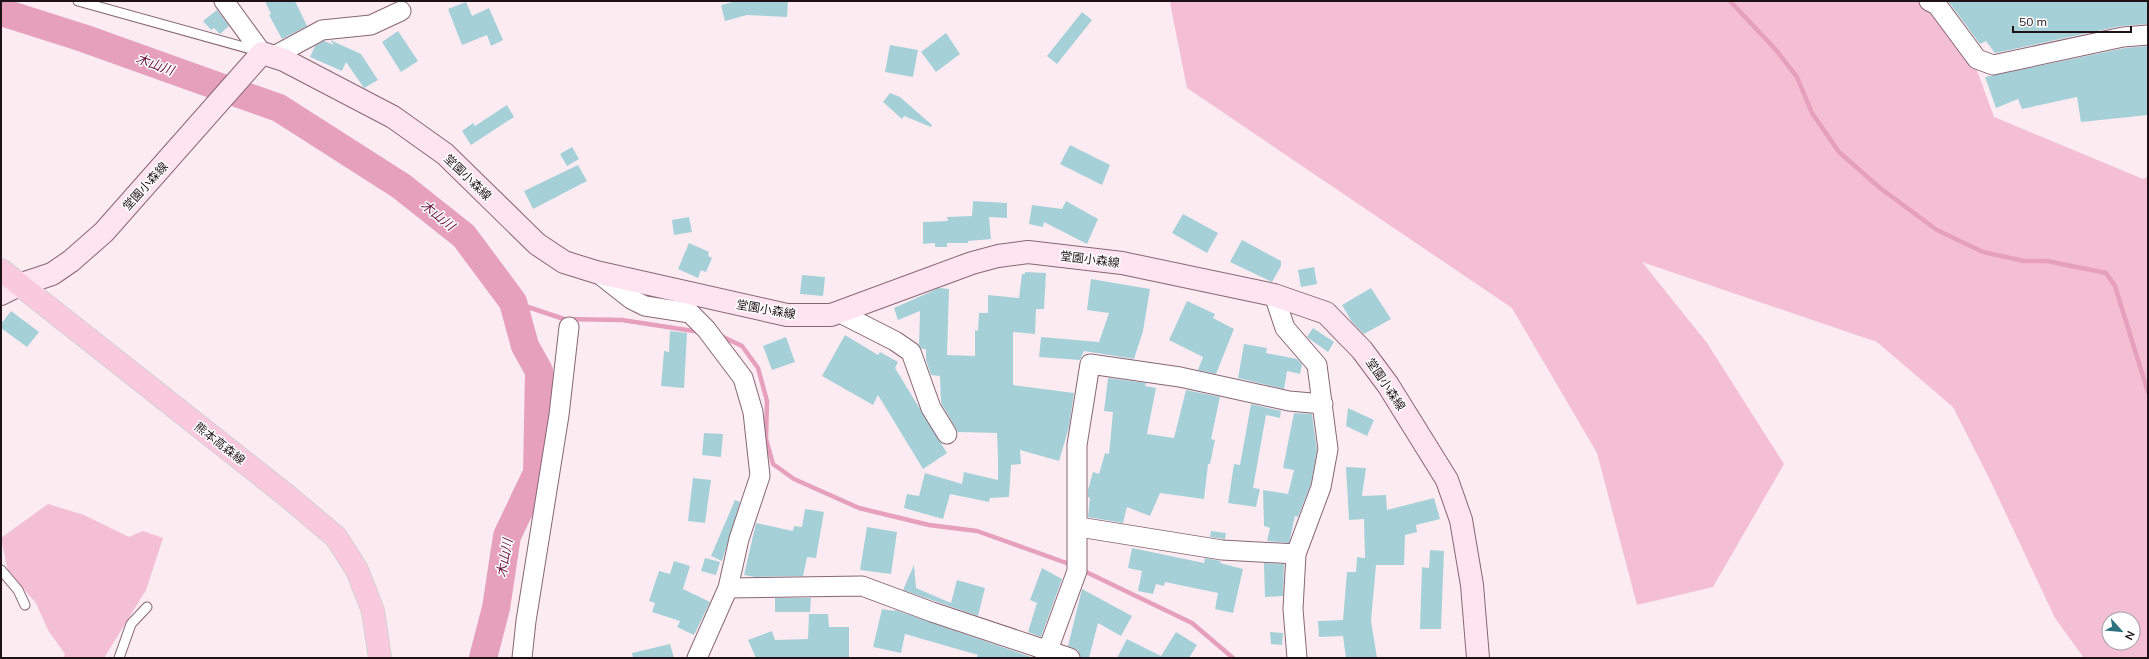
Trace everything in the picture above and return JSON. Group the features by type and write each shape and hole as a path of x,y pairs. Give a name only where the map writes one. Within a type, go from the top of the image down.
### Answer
{"main road":[{"name":"堂園小森線","path":"10,289 52,274 72,261 98,237 204,121 236,82 268,54 393,117 445,154 537,244 564,262 596,272 787,315 830,315 972,263 998,256 1028,252 1122,263 1274,295 1326,313 1341,327 1362,350 1388,385 1447,480 1461,520 1472,585 1478,658"},
{"name":"熊本高森線","path":"1,270 10,289 286,495 336,537 357,570 373,611 380,658"}],"street":[{"path":"224,1 268,54 322,30 371,25 401,11"},
{"path":"1929,1 1937,5 1977,59 1992,65 2123,37 2148,35"},
{"path":"596,272 631,299 645,306 690,312 706,329 743,378 753,412 760,476 739,539 728,588 697,658"},
{"path":"1274,295 1285,328 1317,365 1328,449 1323,479 1296,554 1293,609 1297,658"},
{"path":"838,312 895,341 911,352 932,408 947,434"},
{"path":"522,658 526,621 559,415 569,327"},
{"path":"1047,654 1077,571 1078,445 1090,364 1180,377 1289,401 1323,404"},
{"path":"1078,527 1222,550 1296,554"},
{"path":"728,588 862,586 1047,654 1070,658"}],"lane":[{"path":"78,1 268,54"},
{"path":"1,570 18,590 25,605"},
{"path":"119,658 131,624 147,607"}],"shaded area":[{"path":"1173,1 1922,1 1974,62 1994,117 2143,179 2148,177 2148,658 2084,658 2055,618 1991,482 1953,407 1877,342 1642,262 1707,343 1784,464 1713,587 1637,605 1597,453 1512,308 1187,88 1170,3"},
{"path":"48,504 84,515 129,537 143,531 163,538 146,590 104,658 63,658 65,654 48,630 36,603 8,571 1,538"}],"building":[{"path":"265,1 295,1 307,26 282,39 269,15 271,14"},
{"path":"737,1 788,1 787,17 747,15 725,21 721,5"},
{"path":"1948,1 2148,1 2148,24 2121,26 1995,53 1986,41 1980,44"},
{"path":"466,2 472,16 489,8 503,40 491,46 487,35 462,45 448,9"},
{"path":"217,10 229,26 220,34 214,28 211,30 203,21"},
{"path":"1082,12 1092,20 1057,64 1047,56"},
{"path":"398,31 418,61 401,72 382,42"},
{"path":"946,33 960,54 936,72 921,52"},
{"path":"330,40 361,54 378,80 364,88 346,62 342,71 310,57 315,46 324,41 334,45"},
{"path":"890,45 918,50 913,77 885,72"},
{"path":"2148,46 2148,115 2081,122 2077,97 2022,109 2018,99 1996,108 1985,77 2125,48"},
{"path":"890,93 900,97 932,125 931,127 904,116 902,119 883,102"},
{"path":"507,105 514,117 471,145 462,131 473,123 475,126"},
{"path":"1070,145 1110,165 1102,185 1060,164"},
{"path":"572,147 579,159 567,166 560,154"},
{"path":"578,165 587,181 533,209 524,191"},
{"path":"973,201 1007,203 1007,218 989,217 991,239 968,241 968,243 947,243 947,247 935,247 935,243 923,244 923,222 948,221 947,217 972,216"},
{"path":"1066,201 1098,219 1087,244 1044,222 1043,227 1029,224 1032,205 1062,209"},
{"path":"1183,214 1218,233 1207,253 1172,233"},
{"path":"689,217 692,232 674,235 672,220"},
{"path":"1242,240 1281,261 1281,266 1272,282 1230,262"},
{"path":"689,243 709,252 708,256 712,258 706,272 701,270 698,278 678,269"},
{"path":"1314,267 1317,284 1301,287 1298,270"},
{"path":"1025,272 1046,273 1044,309 1036,309 1035,334 1013,332 1013,385 1074,393 1069,427 1059,461 1020,450 1021,464 1011,465 1009,497 990,498 989,502 950,494 943,519 904,508 907,494 919,496 925,473 962,484 964,472 998,480 997,433 958,432 941,403 940,376 931,375 926,360 926,349 922,349 919,346 920,311 898,320 894,308 939,288 949,289 947,355 975,356 975,330 978,331 979,313 988,313 988,295 1019,298 1022,274 1025,274"},
{"path":"802,275 825,277 823,296 800,294"},
{"path":"1091,279 1150,289 1143,331 1134,359 1084,351 1080,360 1039,357 1041,337 1099,342 1109,313 1087,310"},
{"path":"1371,288 1391,319 1364,334 1352,322 1342,305"},
{"path":"1187,301 1215,314 1213,318 1234,329 1216,374 1198,370 1203,357 1169,340"},
{"path":"11,311 39,332 27,347 1,328 1,324"},
{"path":"1313,328 1334,342 1328,352 1307,337"},
{"path":"670,331 687,333 684,388 661,386 664,351 669,352"},
{"path":"845,335 878,355 880,352 898,362 895,368 947,453 923,469 878,395 873,405 822,376"},
{"path":"786,337 795,362 772,370 763,346"},
{"path":"1244,344 1267,348 1266,353 1297,359 1302,364 1300,374 1287,371 1284,389 1238,378"},
{"path":"1108,378 1146,383 1145,386 1156,388 1147,434 1174,438 1186,390 1220,397 1211,439 1215,440 1210,464 1208,464 1204,499 1160,493 1150,516 1127,507 1123,523 1088,517 1090,498 1088,497 1088,490 1093,472 1099,474 1105,453 1109,454 1113,412 1104,411"},
{"path":"1251,404 1281,411 1280,418 1266,415 1253,488 1260,489 1256,507 1228,503 1234,464 1240,465"},
{"path":"1348,408 1374,420 1367,436 1346,426"},
{"path":"1294,413 1312,414 1317,450 1311,483 1298,517 1295,516 1289,543 1267,541 1270,528 1264,526 1263,490 1288,494 1294,470 1283,468"},
{"path":"704,433 723,434 721,457 702,455"},
{"path":"1346,467 1366,468 1362,496 1386,495 1387,510 1434,498 1440,519 1416,525 1417,532 1405,535 1404,565 1376,565 1371,621 1377,658 1346,658 1343,636 1319,637 1318,621 1343,620 1347,572 1356,572 1357,557 1365,558 1364,519 1349,520"},
{"path":"693,478 711,480 705,523 688,521"},
{"path":"735,500 740,502 722,561 711,556"},
{"path":"805,509 824,512 816,558 807,557 803,576 755,577 744,575 756,523 793,531 794,526 802,527"},
{"path":"867,527 897,532 891,574 860,570"},
{"path":"1211,531 1226,533 1225,539 1210,537"},
{"path":"1132,548 1204,563 1205,558 1221,561 1220,563 1243,569 1233,613 1215,609 1218,593 1165,582 1164,586 1156,584 1153,594 1138,591 1142,571 1128,568"},
{"path":"1430,550 1444,551 1441,629 1420,629 1422,567 1429,568"},
{"path":"705,558 720,562 716,575 701,571"},
{"path":"674,561 690,566 683,589 710,602 694,635 677,627 680,621 652,612 655,603 649,601 659,571 670,574"},
{"path":"1264,563 1284,564 1283,596 1265,597"},
{"path":"914,565 916,588 951,603 957,580 985,588 978,616 903,590"},
{"path":"1042,568 1062,579 1041,637 1028,632 1037,603 1030,600"},
{"path":"1082,589 1132,616 1121,636 1098,623 1089,658 1081,658 1078,650 1068,646"},
{"path":"775,598 811,598 810,612 775,612"},
{"path":"882,609 895,610 1034,658 976,658 978,655 905,634 901,653 873,647"},
{"path":"809,614 828,614 829,627 849,627 849,658 756,658 748,640 772,631 775,640 808,639"},
{"path":"1176,632 1197,645 1189,658 1117,658 1127,639 1161,656"},
{"path":"1270,632 1283,633 1282,645 1271,644"},
{"path":"670,644 674,658 633,658 632,653"}],"waterway":[{"path":"1730,1 1776,50 1797,77 1812,113 1839,152 1880,188 1937,230 1983,252 2024,261 2047,261 2106,273 2115,286 2148,392"},
{"name":"木山川","path":"1,12 83,38 279,108 401,186 464,236 513,302 525,346 539,371 537,473 507,536 496,608 483,658"},
{"path":"513,302 564,319 622,320 700,332"},
{"path":"719,335 742,346 758,368 767,401 766,439 773,464 794,479 859,508 929,525 977,531 1072,565"},
{"path":"1082,570 1192,623 1233,658"}]}
